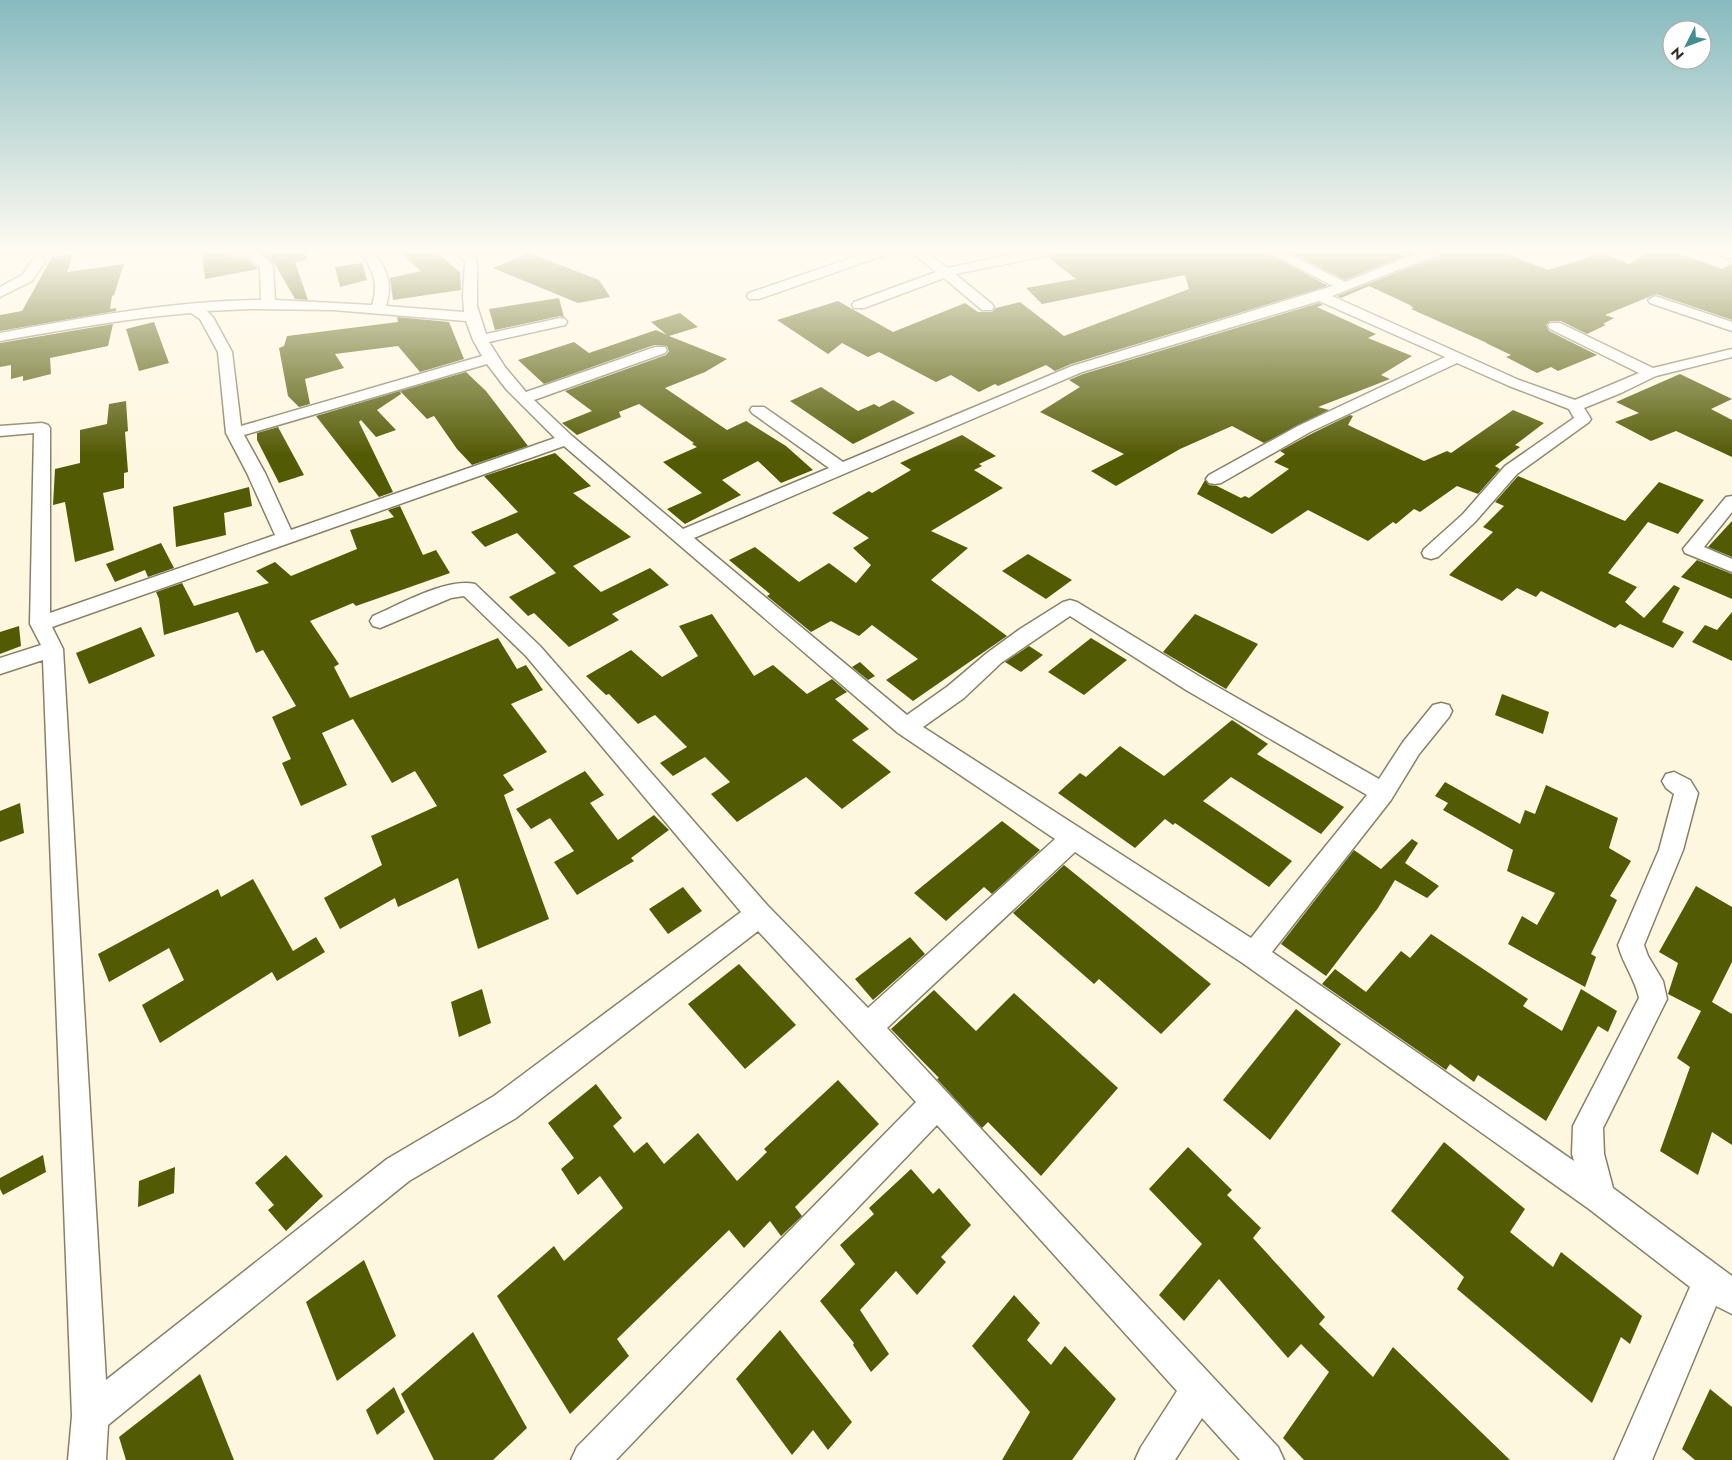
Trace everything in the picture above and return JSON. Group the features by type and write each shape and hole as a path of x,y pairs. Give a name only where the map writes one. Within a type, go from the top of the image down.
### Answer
{"street":[{"path":"0,337 111,319"},
{"path":"207,319 225,352 234,434 256,473 285,538"},
{"path":"472,319 485,349 524,398 566,440 906,727 1254,955 1600,1198 1721,1289 1632,1460"},
{"path":"679,537 1077,369 1243,319"},
{"path":"1372,319 1514,383 1574,406 1583,418 1511,470 1469,518 1431,553"},
{"path":"1710,319 1732,327"},
{"path":"234,434 560,322"},
{"path":"1555,326 1651,373"},
{"path":"524,398 660,350"},
{"path":"1574,406 1616,390 1651,373 1732,353"},
{"path":"1215,479 1304,430 1458,357"},
{"path":"758,410 842,469"},
{"path":"0,431 42,428 40,624 54,649 90,1416 87,1460"},
{"path":"40,624 566,440"},
{"path":"1732,501 1692,549 1732,566"},
{"path":"380,621 447,592 468,589 533,651 759,914 867,1027 1265,1460"},
{"path":"906,727 956,692 994,658 1027,634 1070,607 1194,684 1383,793"},
{"path":"0,666 54,649"},
{"path":"1254,955 1383,793 1411,748 1441,711"},
{"path":"1600,1198 1588,1154 1588,1126 1653,999 1649,981 1636,961 1631,945 1670,850 1686,793 1674,781"},
{"path":"867,1027 1073,838"},
{"path":"90,1416 398,1170 505,1107 759,914"},
{"path":"590,1460 936,1104"},
{"path":"1154,1460 1199,1389"}],"building":[{"path":"0,319 69,319 0,331"},
{"path":"397,319 449,322 464,359 420,372 398,346 335,354 344,368 305,379 310,404 299,407 288,396 279,348 284,346 287,336 398,322"},
{"path":"492,319 545,319 495,330"},
{"path":"660,319 688,319 698,327 669,336 727,359 705,372 665,388 727,430 746,421 786,446 813,470 781,483 758,461 722,480 741,495 685,524 667,509 702,493 663,462 697,447 692,444 694,443 639,404 619,412 621,417 577,435 562,423 592,411 565,391 666,355 669,351 667,346 654,345 544,384 518,360 574,342 589,353 656,330 667,335 651,322"},
{"path":"870,319 893,332 925,319 1042,319 1064,336 1109,319 1219,319 1071,364 1055,371 1046,365 998,386 995,384 979,392 951,375 936,382 879,352 868,357 842,343 828,354 777,320"},
{"path":"1265,319 1344,319 1376,334 1368,338 1412,356 1381,375 1390,379 1318,407 1329,410 1264,443 1232,426 1180,449 1116,486 1091,471 1124,454 1040,412 1080,387 1069,380 1083,374"},
{"path":"1434,319 1612,319 1603,324 1606,325 1587,334 1561,321 1550,321 1546,325 1549,331 1597,355 1558,371 1551,367 1537,373 1506,357 1511,355"},
{"path":"154,322 169,363 139,371 126,329"},
{"path":"113,324 108,346 50,358 51,374 23,381 23,376 11,379 11,365 0,367 0,343"},
{"path":"466,372 486,391 528,446 472,465 457,449 434,416 427,419 400,391"},
{"path":"1680,374 1732,399 1711,409 1732,420 1732,457 1676,431 1651,441 1615,422 1639,413 1616,402"},
{"path":"821,387 858,411 874,404 879,407 893,400 915,413 853,444 790,401"},
{"path":"400,391 401,394 377,410 396,430 376,437 361,420 359,422 393,492 379,497 316,416"},
{"path":"126,401 128,431 125,432 128,472 124,473 124,488 103,493 114,550 75,562 65,502 53,505 55,469 80,463 80,430 107,424 109,404"},
{"path":"1513,410 1544,423 1515,445 1520,447 1495,466 1500,469 1478,494 1457,486 1420,512 1414,509 1396,524 1393,522 1368,541 1308,510 1272,534 1197,494 1205,480 1209,485 1217,486 1241,498 1245,496 1249,498 1289,469 1274,462 1285,454 1280,451 1350,415 1353,416 1348,425 1424,461 1447,451 1451,453"},
{"path":"278,427 304,475 279,483 257,440 257,433"},
{"path":"962,435 996,456 979,464 982,466 974,470 1003,488 931,531 968,548 931,580 1007,636 913,701 886,680 918,659 872,625 859,636 831,621 811,632 767,596 770,594 729,560 755,547 799,582 829,563 856,583 871,565 853,548 869,538 832,513 869,491 872,493 911,470 900,463"},
{"path":"555,453 591,486 573,493 631,537 573,566 601,592 650,568 669,585 612,614 619,620 569,647 534,613 528,616 509,597 556,573 517,533 485,547 471,532 518,512 484,476"},
{"path":"1518,476 1625,521 1659,482 1704,500 1678,534 1648,522 1608,573 1637,587 1625,602 1644,618 1674,585 1680,588 1662,622 1684,632 1673,648 1620,624 1615,628 1541,591 1536,597 1517,588 1502,601 1449,575 1493,532 1483,527 1504,506 1495,502"},
{"path":"249,487 252,506 224,513 226,535 176,547 173,507"},
{"path":"400,506 423,555 436,550 450,573 356,606 353,603 310,621 339,664 334,667 350,698 498,638 517,669 526,665 543,690 511,704 547,752 503,775 514,790 504,795 549,919 478,949 458,878 398,907 395,898 340,929 324,898 382,865 371,836 437,806 415,771 392,783 353,719 322,733 347,785 301,806 282,763 291,759 272,717 296,706 263,650 256,653 238,612 164,635 159,599 156,592 182,583 194,606 269,583 256,571 275,562 291,576 357,549 350,530 394,517 388,510"},
{"path":"1732,521 1732,557 1708,547"},
{"path":"161,543 174,568 148,577 145,570 115,582 106,564"},
{"path":"1028,554 1072,580 1046,599 1002,571"},
{"path":"1697,560 1732,574 1732,599 1681,577"},
{"path":"1732,612 1732,661 1692,642 1705,625 1717,630"},
{"path":"712,614 754,676 773,665 807,694 832,679 847,692 835,699 869,729 852,740 891,772 842,809 806,777 737,822 711,794 730,782 705,757 673,776 660,763 687,747 655,715 638,724 609,694 606,695 586,676 631,650 662,677 698,656 679,626"},
{"path":"1195,614 1258,644 1226,689 1163,652"},
{"path":"19,626 21,646 0,654 0,632"},
{"path":"141,627 155,656 89,684 76,653"},
{"path":"1091,638 1127,660 1084,695 1048,672"},
{"path":"1029,646 1043,655 1021,672 1005,662"},
{"path":"860,662 875,676 868,680 852,667"},
{"path":"1502,694 1549,712 1543,734 1495,715"},
{"path":"1232,720 1268,744 1257,754 1344,807 1321,834 1231,777 1203,801 1292,861 1269,887 1175,823 1173,825 1165,819 1135,848 1058,793 1080,773 1086,777 1120,746 1164,776"},
{"path":"585,771 604,795 590,803 618,840 654,815 669,830 631,858 634,861 577,895 554,862 574,851 550,818 531,829 516,809"},
{"path":"1445,782 1520,824 1525,810 1535,814 1546,785 1618,818 1609,848 1631,861 1610,896 1617,900 1591,954 1596,957 1585,987 1508,944 1522,916 1537,925 1555,893 1507,871 1513,850 1443,810 1448,803 1435,796"},
{"path":"20,803 24,833 0,842 0,811"},
{"path":"1002,821 1040,850 992,894 984,887 946,921 914,893"},
{"path":"1412,839 1418,843 1405,863 1439,886 1427,898 1395,880 1378,908 1326,976 1281,944 1354,850 1381,869"},
{"path":"1064,865 1211,984 1161,1034 1099,979 1094,984 1013,913"},
{"path":"253,879 293,951 316,937 325,952 277,981 272,972 160,1043 142,1005 184,980 169,948 109,982 98,954 218,889 221,897"},
{"path":"1696,886 1732,907 1732,962 1712,1002 1732,1014 1732,1145 1712,1132 1698,1175 1660,1151 1690,1067 1677,1058 1701,1011 1668,994 1678,963 1659,952"},
{"path":"683,887 702,911 668,934 649,909"},
{"path":"1431,934 1528,999 1523,1006 1562,1031 1581,989 1617,1011 1608,1032 1598,1026 1546,1121 1478,1075 1474,1082 1450,1064 1446,1070 1322,984 1335,969 1366,992 1401,951 1410,958"},
{"path":"910,937 925,954 873,1000 855,979"},
{"path":"739,964 796,1025 745,1069 688,1004"},
{"path":"482,989 491,1023 459,1037 451,1002"},
{"path":"934,990 976,1031 1014,993 1118,1088 1041,1176 988,1122 982,1128 937,1079 939,1078 891,1029"},
{"path":"1296,1009 1341,1044 1270,1140 1223,1100"},
{"path":"838,1080 879,1124 795,1207 802,1216 781,1236 770,1221 744,1248 729,1230 617,1339 629,1356 570,1414 497,1296 554,1246 564,1261 623,1208 600,1176 578,1195 561,1169 574,1158 548,1123 596,1084 622,1118 613,1126 634,1153 647,1142 664,1164 698,1133 737,1181 767,1152 764,1149"},
{"path":"1444,1142 1525,1209 1510,1232 1553,1267 1561,1252 1642,1316 1630,1344 1621,1337 1592,1403 1457,1289 1464,1277 1391,1211"},
{"path":"1188,1147 1232,1190 1227,1195 1261,1228 1253,1238 1325,1317 1319,1324 1373,1377 1393,1347 1510,1460 1304,1460 1283,1438 1329,1372 1301,1344 1288,1358 1219,1279 1184,1321 1159,1295 1202,1244 1149,1189"},
{"path":"43,1155 46,1172 3,1195 0,1189 0,1178"},
{"path":"286,1155 323,1196 286,1231 268,1210 274,1205 255,1183"},
{"path":"175,1167 174,1193 138,1207 139,1181"},
{"path":"911,1169 933,1194 939,1188 971,1225 941,1257 946,1262 917,1295 896,1271 860,1310 889,1354 871,1372 853,1345 854,1343 820,1301 855,1264 840,1245 874,1214 869,1208"},
{"path":"364,1260 396,1336 337,1381 306,1302"},
{"path":"1014,1295 1040,1323 1027,1340 1051,1365 1065,1346 1116,1399 1072,1460 1002,1460 1030,1412 972,1346"},
{"path":"780,1330 852,1422 828,1450 813,1430 792,1455 736,1379"},
{"path":"473,1332 527,1428 493,1460 434,1460 401,1394"},
{"path":"200,1374 234,1460 126,1460 119,1437"},
{"path":"394,1387 405,1412 377,1435 366,1410"},
{"path":"1710,1389 1732,1407 1732,1460 1695,1460 1682,1449"}]}
